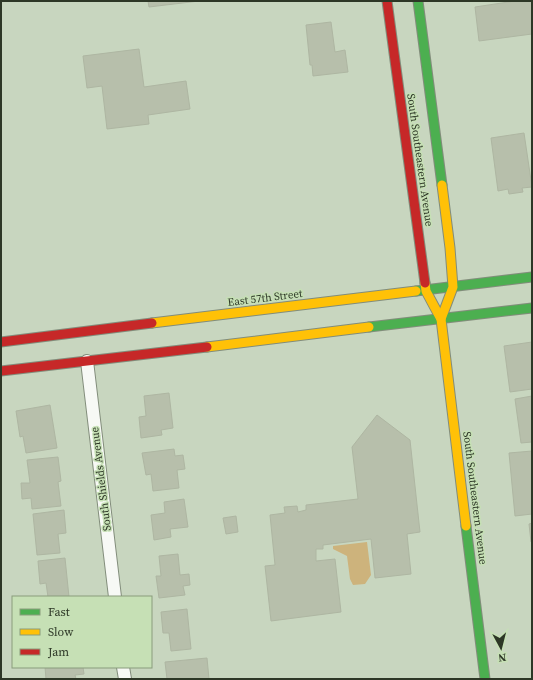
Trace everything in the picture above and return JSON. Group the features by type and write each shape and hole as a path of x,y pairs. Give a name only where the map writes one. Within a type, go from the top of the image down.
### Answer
{"main road":[{"name":"South Southeastern Avenue","path":"387,1 426,291 441,319 485,679"},
{"name":"South Southeastern Avenue","path":"418,1 450,248 453,287 441,319"},
{"name":"East 57th Street","path":"1,342 532,277"},
{"path":"1,371 532,308"}],"street":[{"name":"South Shields Avenue","path":"87,361 115,596"},
{"path":"123,668 125,679"}],"shaded area":[{"path":"367,542 371,575 365,584 353,585 350,579 347,556 333,549 333,546"}],"building":[{"path":"148,1 199,1 149,7"},
{"path":"515,1 532,1 532,34 479,41 475,7"},
{"path":"331,22 335,52 345,50 348,72 313,76 312,65 310,65 306,25"},
{"path":"139,49 144,87 186,81 190,109 148,115 149,124 107,129 102,86 87,88 83,56"},
{"path":"524,133 532,187 522,188 523,192 509,194 508,189 498,191 491,138"},
{"path":"532,342 532,389 510,392 504,346"},
{"path":"169,393 173,428 161,430 162,435 141,438 139,417 146,416 144,396"},
{"path":"532,396 532,442 521,443 515,399"},
{"path":"50,405 57,448 26,453 23,436 20,437 16,411"},
{"path":"377,415 410,440 420,532 407,534 411,574 375,578 371,539 323,545 323,549 316,549 316,561 335,559 341,612 271,621 265,566 275,565 270,515 285,513 284,507 297,506 298,512 306,510 306,505 358,499 352,447"},
{"path":"174,449 175,456 183,455 185,469 177,470 179,488 153,491 151,474 146,475 142,453"},
{"path":"532,451 532,514 515,516 509,453"},
{"path":"58,457 61,481 58,482 61,506 32,509 31,498 22,499 21,483 30,483 27,460"},
{"path":"184,499 188,527 170,529 171,537 154,540 151,515 165,513 164,502"},
{"path":"64,510 66,533 58,534 60,553 37,555 33,514"},
{"path":"236,516 238,532 226,534 223,518"},
{"path":"532,523 532,542 531,542 529,524"},
{"path":"178,554 180,575 189,574 190,585 183,586 185,595 159,598 156,576 161,576 159,556"},
{"path":"65,558 69,596 48,596 46,583 40,584 38,561"},
{"path":"187,609 191,649 171,651 169,633 163,633 161,612"},
{"path":"207,658 209,679 167,679 165,662"},
{"path":"45,668 83,668 84,674 75,675 76,679 46,679"}],"traffic: fast":[{"path":"418,1 442,185"},
{"path":"416,291 532,277"},
{"path":"369,327 532,308"},
{"path":"466,526 485,679"}],"traffic: slow":[{"path":"441,319 453,287 442,185"},
{"path":"425,283 426,291 441,319 466,526"},
{"path":"152,323 416,291"},
{"path":"207,347 369,327"}],"traffic: jam":[{"path":"387,1 425,283"},
{"path":"1,342 152,323"},
{"path":"1,371 207,347"}]}
